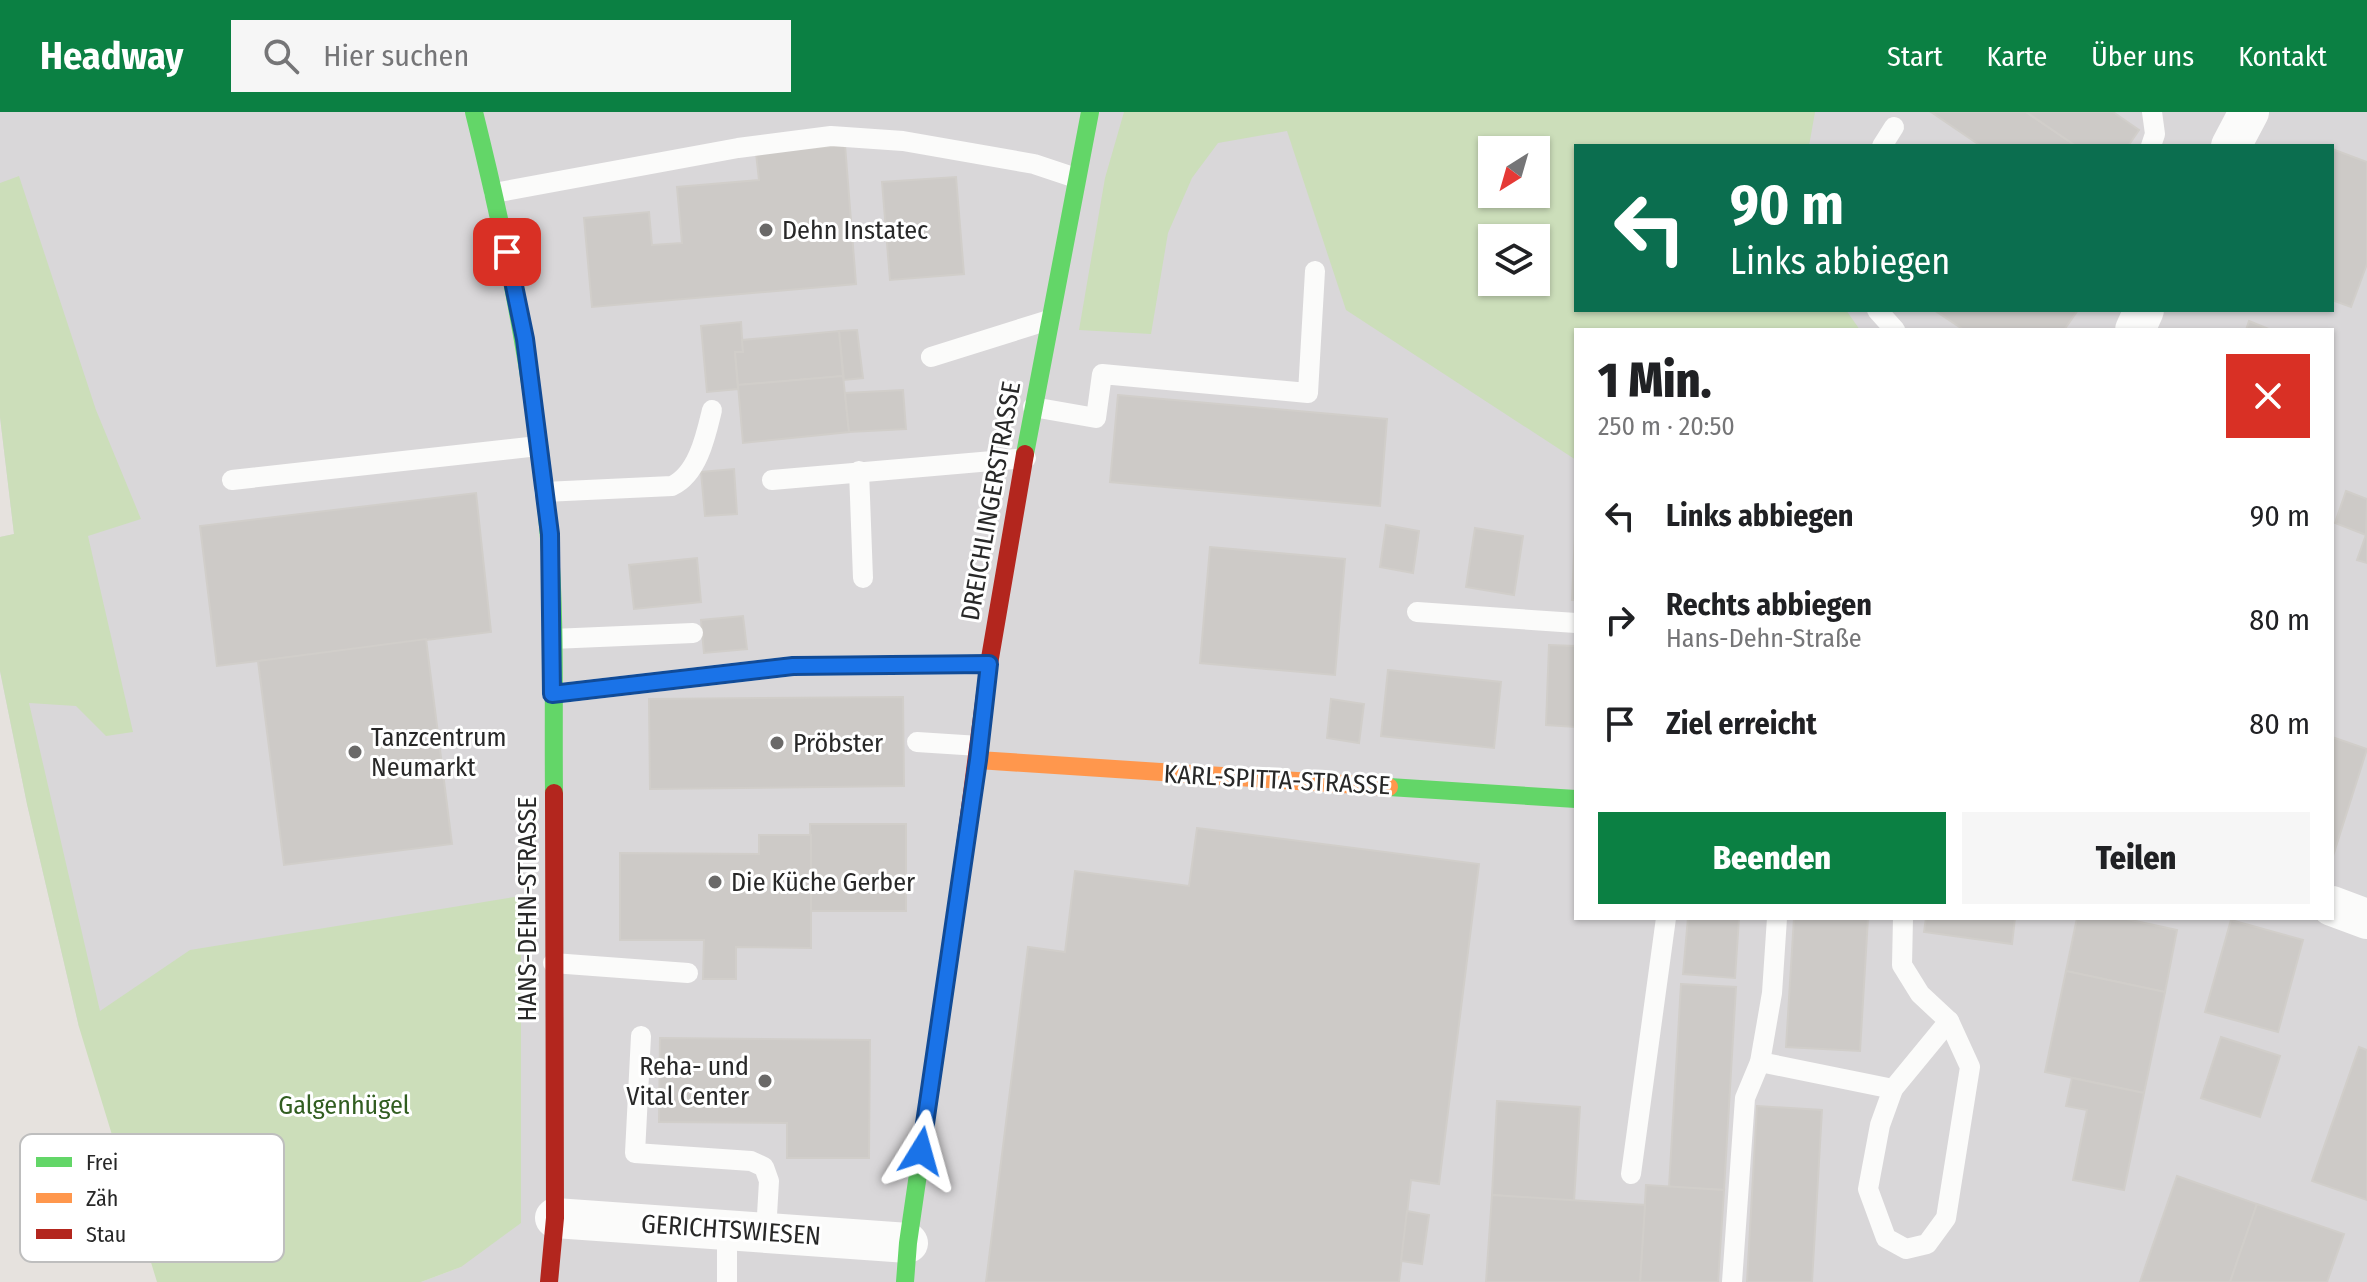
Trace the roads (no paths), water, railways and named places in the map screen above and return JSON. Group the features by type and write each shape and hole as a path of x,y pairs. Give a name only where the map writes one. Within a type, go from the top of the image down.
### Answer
{"street":[{"name":"HANS-DEHN-STRASSE","path":"474,112 525,339 550,534 555,1218 549,1282"},
{"name":"DREICHLINGERSTRASSE","path":"906,1263 989,664 1033,407 1090,112"},
{"path":"2232,144 2249,112"},
{"name":"KARL-SPITTA-STRASSE","path":"979,753 1574,799"},
{"path":"2334,907 2367,919"},
{"name":"GERICHTSWIESEN","path":"555,1218 747,1231 906,1263"}],"lane":[{"path":"2152,112 2155,134 2152,144"},
{"path":"1883,144 1894,127"},
{"path":"494,193 738,148 831,136 903,141 1034,164 1076,178"},
{"path":"1033,407 1096,418 1102,374 1308,393 1315,271"},
{"path":"1879,312 1893,328"},
{"path":"931,357 1049,320"},
{"path":"544,492 661,488 680,483 697,456 712,410"},
{"path":"232,480 538,446"},
{"path":"772,480 1026,458"},
{"path":"859,471 863,578"},
{"path":"1417,612 1574,623"},
{"path":"552,639 693,633"},
{"path":"552,694 793,666 989,664"},
{"path":"917,742 979,753"},
{"path":"1631,1174 1666,920"},
{"path":"1732,1282 1745,1098 1760,1062 1772,993 1777,920"},
{"path":"1903,920 1902,965 1920,994 1949,1021 1970,1067 1946,1218 1927,1244 1906,1249 1886,1238 1868,1189 1880,1125 1893,1089 1949,1021"},
{"path":"553,963 688,973"},
{"path":"641,1036 635,1153 751,1161 764,1167 769,1181 727,1282"},
{"path":"1760,1062 1893,1089"}],"place":[{"name":"Dehn Instatec","path":"766,230"},
{"name":"Pröbster","path":"777,743"},
{"name":"Tanzcentrum Neumarkt","path":"355,752"},
{"name":"Die Küche Gerber","path":"715,882"},
{"name":"Reha- und Vital Center","path":"765,1081"}],"park label":[{"name":"Galgenhügel","path":"344,1105"}]}
